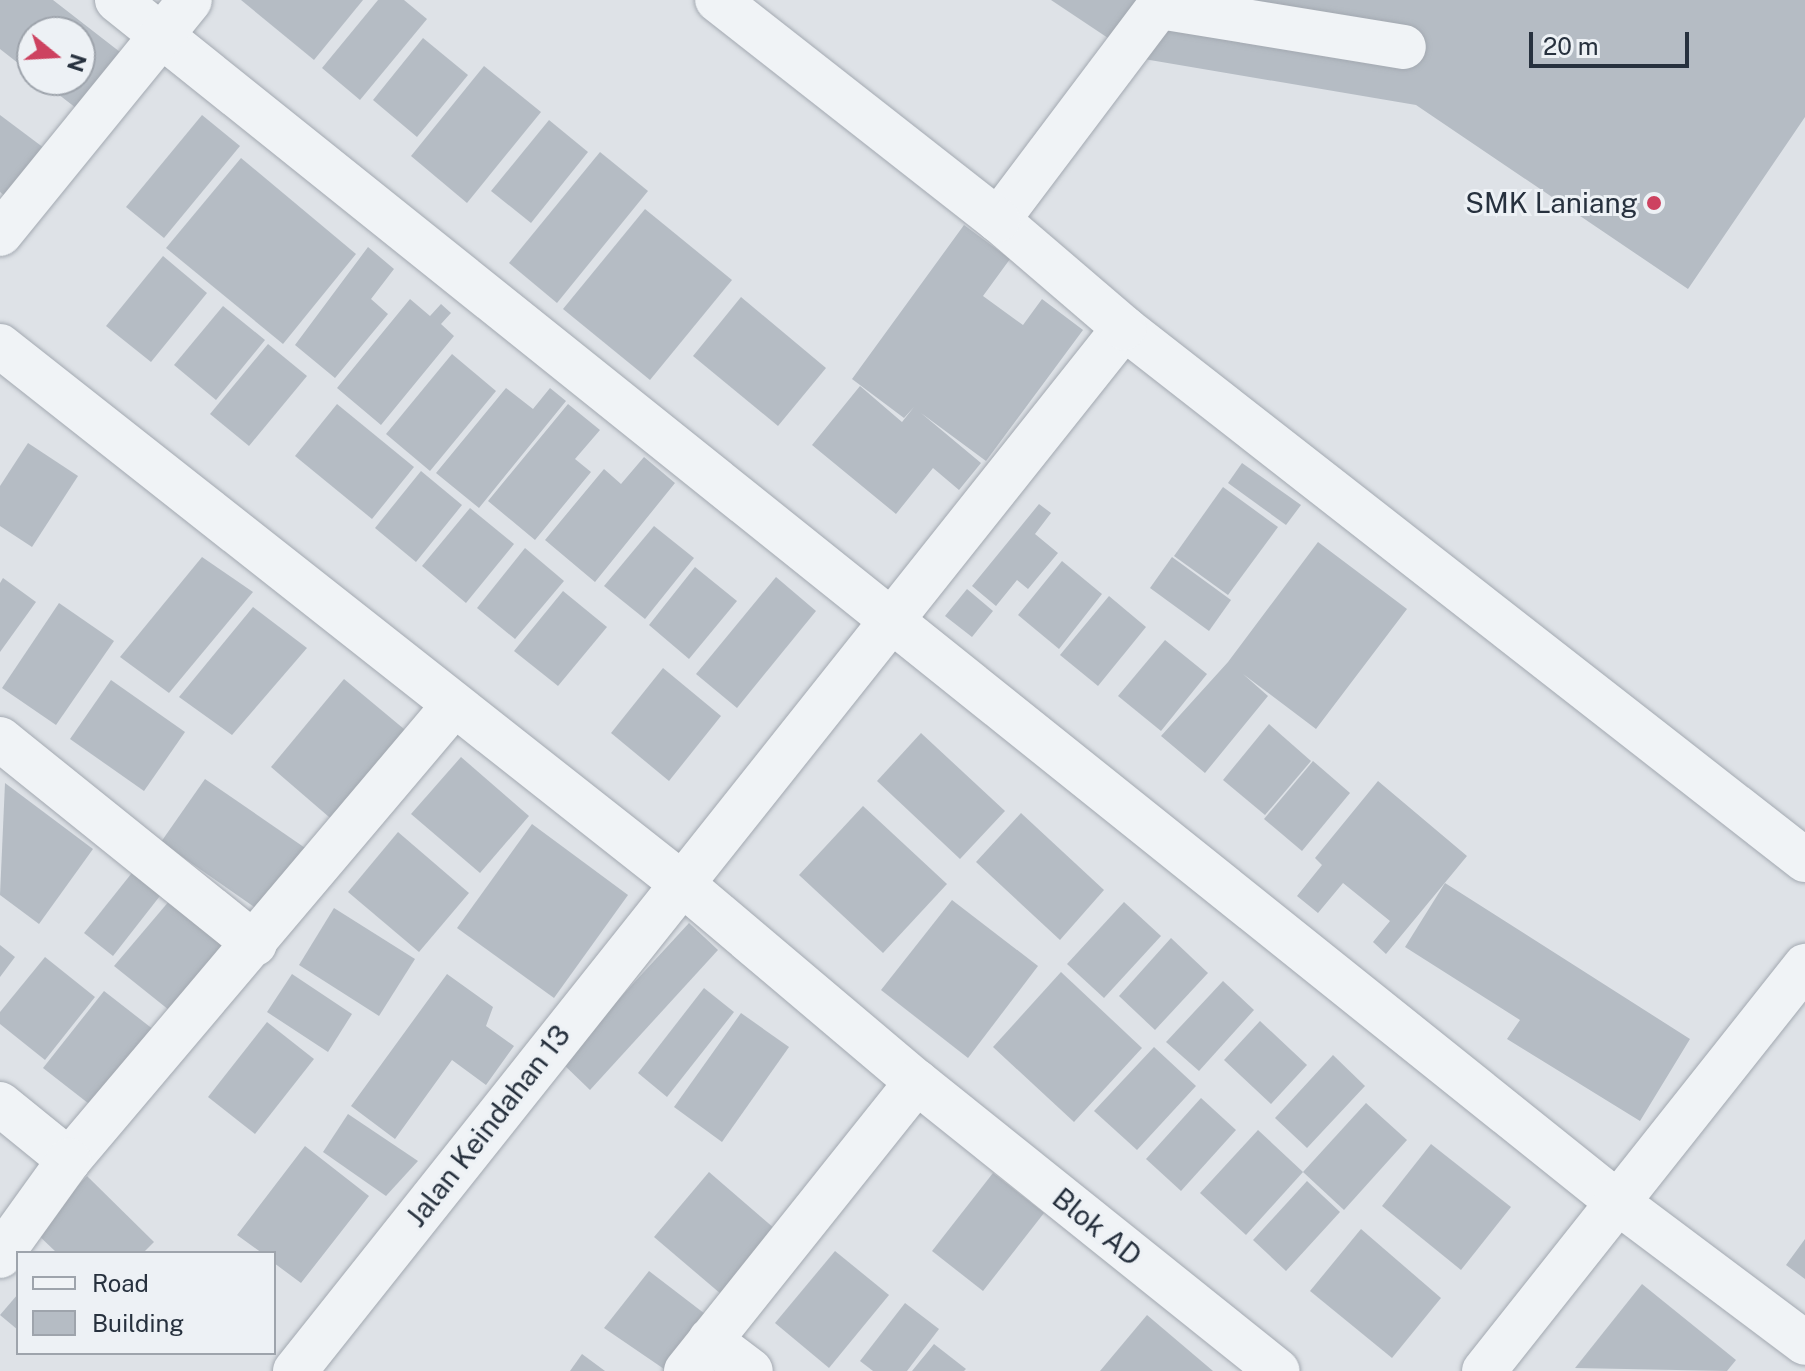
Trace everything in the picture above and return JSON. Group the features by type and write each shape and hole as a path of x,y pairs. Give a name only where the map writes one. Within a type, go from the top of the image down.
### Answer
{"street":[{"path":"117,0 1616,1201 1805,1343"},
{"path":"0,234 190,0"},
{"path":"717,0 998,220 1124,328 1805,860"},
{"path":"998,220 1162,3 1404,47"},
{"name":"Jalan Keindahan 13","path":"295,1371 680,882 1124,328"},
{"name":"Blok AD","path":"0,346 680,882 917,1082 1278,1371"},
{"path":"0,1256 69,1160 255,944 454,705"},
{"path":"0,739 255,944"},
{"path":"1484,1371 1805,966"},
{"path":"751,1371 698,1356 917,1082"},
{"path":"0,1104 69,1160"}],"building":[{"path":"0,0 53,0 74,16 16,16 16,62 0,49"},
{"path":"241,0 363,0 314,60"},
{"path":"378,0 404,0 427,19 360,100 322,68"},
{"name":"SMK Laniang","path":"1051,0 1805,0 1805,117 1688,289 1416,105 1138,58"},
{"path":"96,33 120,52 96,83"},
{"path":"423,38 468,75 417,137 373,100"},
{"path":"484,66 541,112 467,203 411,156"},
{"path":"61,96 85,96 76,108"},
{"path":"0,115 44,148 6,197 0,192"},
{"path":"202,115 240,146 164,238 126,207"},
{"path":"549,120 588,152 531,223 491,191"},
{"path":"600,152 648,191 557,303 509,263"},
{"path":"241,158 356,254 283,344 166,248"},
{"path":"645,209 732,280 650,380 563,309"},
{"path":"964,225 1010,259 983,296 1023,325 1042,299 1083,330 986,461 921,413 981,463 959,490 933,468 896,514 812,445 860,386 902,422 914,407 904,418 852,379"},
{"path":"368,247 394,269 371,299 388,314 335,378 295,345"},
{"path":"163,256 207,293 151,362 106,326"},
{"path":"741,297 826,368 778,426 693,356"},
{"path":"410,299 430,316 441,304 451,313 441,324 454,336 381,425 337,388"},
{"path":"223,306 265,340 216,400 174,365"},
{"path":"268,344 307,376 249,446 210,414"},
{"path":"452,354 496,391 430,471 386,434"},
{"path":"506,388 533,409 550,388 566,401 479,508 436,473"},
{"path":"337,404 414,467 372,519 295,456"},
{"path":"568,404 600,430 575,459 591,472 535,540 488,501"},
{"path":"28,443 78,476 32,547 0,526 0,486"},
{"path":"644,457 675,483 595,582 545,540 604,469 621,484"},
{"path":"1242,463 1301,505 1286,525 1228,483"},
{"path":"421,471 462,505 416,562 375,528"},
{"path":"1223,487 1278,527 1228,595 1174,556"},
{"path":"1039,504 1051,513 1035,534 1058,553 1028,589 1017,580 996,606 972,586"},
{"path":"470,508 514,544 466,603 422,566"},
{"path":"654,526 694,558 645,619 604,586"},
{"path":"1318,542 1407,609 1316,729 1243,674 1268,696 1205,773 1161,736 1228,662"},
{"path":"525,548 564,581 515,639 477,608"},
{"path":"202,557 253,592 169,693 120,657"},
{"path":"1172,557 1231,600 1209,631 1150,588"},
{"path":"1062,561 1102,594 1059,649 1018,615"},
{"path":"695,567 737,601 689,659 649,625"},
{"path":"776,577 816,611 737,708 696,674"},
{"path":"3,578 36,602 0,652 0,583"},
{"path":"967,589 993,611 972,637 945,616"},
{"path":"563,591 607,627 558,686 514,651"},
{"path":"1109,596 1146,627 1098,686 1060,655"},
{"path":"59,603 114,641 56,725 2,688"},
{"path":"253,607 307,648 232,735 179,697"},
{"path":"1165,640 1207,674 1161,731 1118,696"},
{"path":"663,668 721,716 669,781 611,733"},
{"path":"344,679 410,734 336,823 271,767"},
{"path":"111,680 185,732 144,791 70,739"},
{"path":"1269,724 1311,761 1265,815 1223,780"},
{"path":"921,733 1005,811 960,859 877,781"},
{"path":"461,757 529,816 480,873 411,814"},
{"path":"1313,761 1350,793 1302,851 1264,819"},
{"path":"205,779 311,852 267,916 161,842"},
{"path":"1378,781 1467,856 1386,954 1373,942 1390,921 1343,883 1318,913 1297,896 1322,865 1315,858"},
{"path":"5,783 93,849 39,924 0,895"},
{"path":"863,806 947,884 883,953 799,875"},
{"path":"1021,813 1104,890 1060,940 976,862"},
{"path":"532,824 628,895 554,998 457,928"},
{"path":"398,832 469,893 419,952 348,892"},
{"path":"135,869 163,892 113,956 84,933"},
{"path":"1445,883 1690,1039 1640,1121 1507,1039 1520,1020 1405,947"},
{"path":"170,900 228,947 174,1014 114,966"},
{"path":"952,900 1038,966 968,1058 881,990"},
{"path":"1124,902 1161,936 1104,998 1067,964"},
{"path":"334,908 415,959 379,1016 299,965"},
{"path":"689,923 718,950 590,1090 561,1062"},
{"path":"1171,938 1208,973 1155,1030 1119,996"},
{"path":"0,945 15,957 0,977"},
{"path":"45,957 95,997 45,1060 0,1024 0,1012"},
{"path":"1061,972 1142,1048 1074,1122 993,1047"},
{"path":"292,974 352,1014 328,1052 267,1012"},
{"path":"447,974 493,1007 486,1026 514,1046 486,1085 452,1060 395,1139 351,1106"},
{"path":"1223,981 1254,1010 1199,1071 1166,1042"},
{"path":"704,988 734,1012 667,1097 638,1073"},
{"path":"104,991 163,1037 102,1114 43,1068"},
{"path":"741,1013 789,1047 722,1142 674,1107"},
{"path":"1260,1021 1307,1065 1271,1104 1224,1060"},
{"path":"267,1022 314,1059 255,1134 208,1097"},
{"path":"1154,1047 1196,1086 1137,1150 1094,1111"},
{"path":"1333,1055 1365,1086 1307,1148 1275,1118"},
{"path":"1201,1098 1236,1130 1181,1191 1146,1159"},
{"path":"1366,1103 1407,1140 1344,1210 1303,1172"},
{"path":"348,1114 418,1161 386,1196 323,1152"},
{"path":"1258,1130 1303,1172 1246,1235 1200,1193"},
{"path":"1431,1144 1511,1207 1461,1270 1382,1206"},
{"path":"305,1146 369,1196 301,1283 276,1264 276,1251 259,1251 237,1235"},
{"path":"709,1172 775,1229 721,1294 654,1237"},
{"path":"993,1173 1044,1213 983,1291 932,1251"},
{"path":"87,1176 154,1242 145,1251 55,1251 34,1231"},
{"path":"1307,1181 1340,1212 1286,1271 1253,1240"},
{"path":"1361,1229 1441,1298 1392,1358 1310,1291"},
{"path":"1805,1239 1805,1279 1786,1265"},
{"path":"835,1251 889,1295 829,1368 775,1323"},
{"path":"649,1271 709,1317 667,1371 604,1328"},
{"path":"1642,1284 1736,1360 1727,1371 1575,1368"},
{"path":"16,1296 16,1328 0,1315"},
{"path":"905,1303 939,1329 907,1371 873,1371 860,1361"},
{"path":"1147,1315 1213,1371 1100,1371"},
{"path":"934,1344 966,1369 912,1371"},
{"path":"582,1354 605,1371 570,1371"}],"place":[{"name":"SMK Laniang","path":"1654,203"}]}
